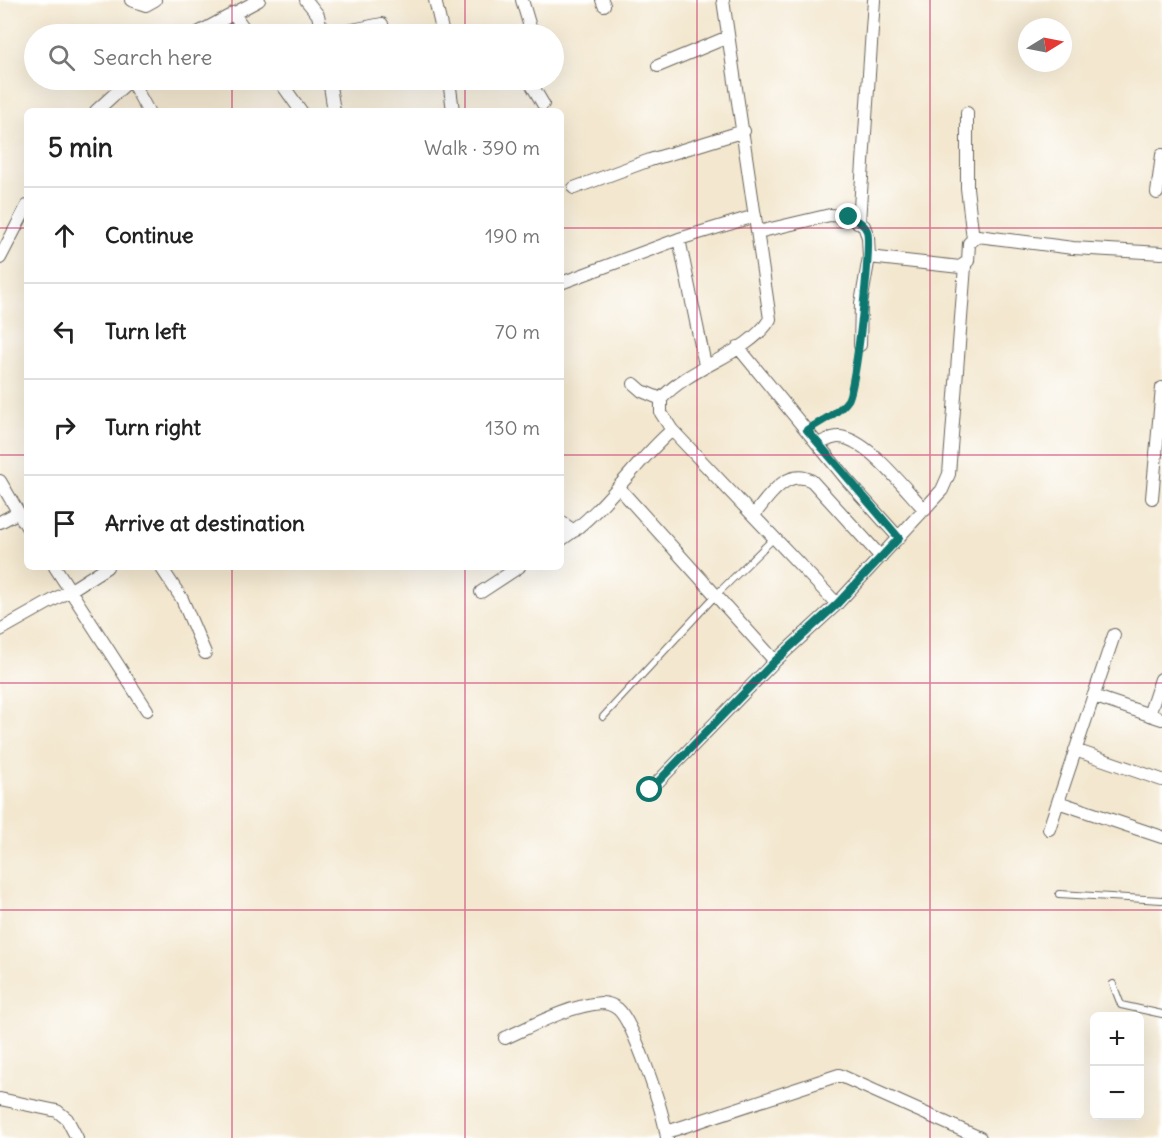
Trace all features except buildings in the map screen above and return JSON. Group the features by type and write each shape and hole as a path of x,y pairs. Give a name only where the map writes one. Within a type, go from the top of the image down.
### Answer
{"street":[{"path":"131,0 146,5 155,0"},
{"path":"214,24 258,0"},
{"path":"306,0 318,15 320,24"},
{"path":"435,0 441,24"},
{"path":"522,0 529,24"},
{"path":"723,0 770,319 761,334 671,387 661,399 661,413 672,430 837,604"},
{"path":"859,222 874,0"},
{"path":"233,13 241,24"},
{"path":"658,66 728,37"},
{"path":"99,108 119,90"},
{"path":"136,90 146,108"},
{"path":"286,90 299,108"},
{"path":"331,90 334,108"},
{"path":"450,90 453,108"},
{"path":"535,90 543,104"},
{"path":"650,790 775,661 837,604 942,490 949,474 965,266 973,238 966,176 967,113"},
{"path":"574,188 650,160 744,131"},
{"path":"1157,193 1162,155"},
{"path":"0,258 24,212"},
{"path":"758,232 830,215 849,217 859,222 867,230 870,257 861,303 860,345"},
{"path":"564,282 679,239 755,216"},
{"path":"973,238 978,236 1073,248 1162,253"},
{"path":"679,239 705,365"},
{"path":"870,257 965,266"},
{"path":"738,347 899,538"},
{"path":"634,384 642,391 661,399"},
{"path":"1152,498 1162,388"},
{"path":"564,538 619,488 652,447 672,430"},
{"path":"818,444 833,437 854,441 885,467 924,510"},
{"path":"754,515 775,489 790,478 803,476 812,481 881,558"},
{"path":"0,481 24,523"},
{"path":"619,488 775,661"},
{"path":"0,522 17,513"},
{"path":"564,524 574,531"},
{"path":"57,570 147,710"},
{"path":"0,630 71,591 102,570"},
{"path":"163,570 182,598 205,653"},
{"path":"481,592 514,570"},
{"path":"1049,829 1114,635"},
{"path":"1149,715 1161,679"},
{"path":"1093,696 1162,719"},
{"path":"1075,750 1162,780"},
{"path":"1058,802 1162,839"},
{"path":"505,1038 564,1013 601,1003 612,1005 619,1010 631,1027 667,1135 839,1075 946,1125 980,1138"},
{"path":"0,1099 57,1111 67,1119 77,1138"},
{"path":"942,1138 946,1125"}],"lane":[{"path":"603,717 716,595 775,537"},
{"path":"1059,894 1162,900"},
{"path":"1113,984 1121,1005 1162,1014"}],"path":[{"path":"807,430 827,418 848,400 860,345"}],"route":[{"path":"650,790 775,661 837,604 899,538 847,480 807,430 827,418 848,400 854,379 860,345 861,303 870,257 867,230 864,225 849,217"}]}
